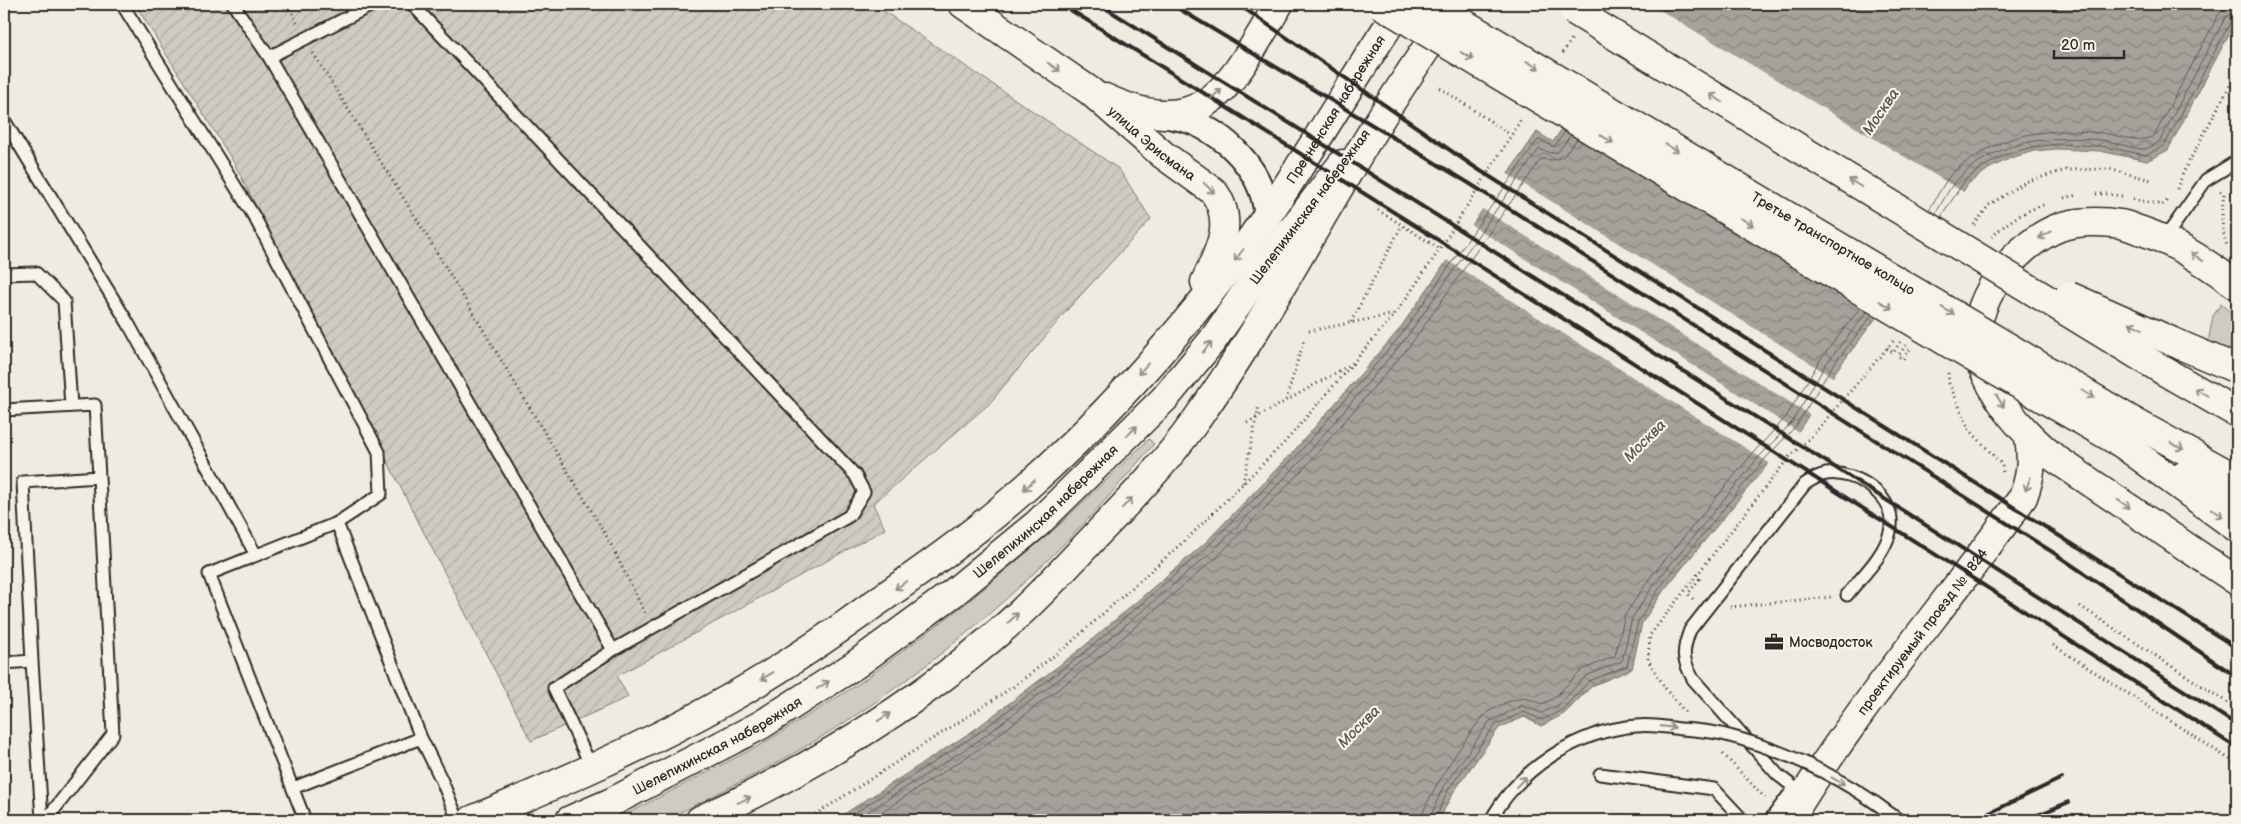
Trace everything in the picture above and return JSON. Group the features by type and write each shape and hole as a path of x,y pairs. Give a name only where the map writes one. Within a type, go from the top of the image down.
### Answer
{"main road":[{"name":"улица Эрисмана","path":"963,4 1017,43 1090,91 1162,154 1205,183 1220,199 1226,225 1222,245 1203,285 1176,333"},
{"path":"1090,91 1124,107 1164,115 1184,114 1204,105 1225,86 1242,64 1279,4"},
{"path":"1380,4 1985,365 2128,432 2237,499"},
{"name":"Пресненская набережная","path":"1268,216 1367,57 1403,4"},
{"name":"Третье транспортное кольцо","path":"1431,4 2128,432 2237,479"},
{"path":"700,820 750,797 823,757 931,686 1000,631 1145,484 1194,424 1253,335 1348,172 1408,75 1457,4"},
{"path":"1567,6 2164,372 2237,413"},
{"name":"Шелепихинская набережная","path":"570,820 612,802 761,725 855,665 953,593 1037,524 1165,398 1213,340 1254,280 1408,75"},
{"path":"1896,208 2082,302 2237,368"},
{"name":"Шелепихинская набережная","path":"472,820 592,769 724,702 806,653 941,557 1021,492 1102,414 1176,333 1268,216"},
{"path":"2237,285 2165,238 2122,224 2090,223 2061,227 2032,242 2001,273 1982,303 1976,332 1978,356 1992,387 2008,414 2029,436 2053,457 2237,580"},
{"path":"2128,432 2237,528"},
{"name":"проектируемый проезд № 1824","path":"1789,820 1794,788 1864,711 2023,497 2031,476 2032,458 2029,436"}],"street":[{"path":"982,4 1017,43"},
{"path":"1164,115 1188,120 1208,129 1239,154 1256,176 1268,216 1265,252 1254,280"}],"lane":[{"path":"122,4 255,218 379,452 381,494 337,524 209,574 306,820"},
{"path":"233,4 269,57 613,650"},
{"path":"269,57 374,4"},
{"path":"412,4 855,475 864,492 849,516 613,650 554,688 592,769"},
{"path":"4,120 128,323 256,555"},
{"path":"2165,238 2206,180 2237,160"},
{"path":"4,274 36,273 64,301 72,406"},
{"path":"4,410 95,405 113,734 44,820"},
{"path":"1770,820 1794,788 1693,679 1684,662 1684,644 1690,630 1805,484 1824,474 1838,474 1858,479 1872,488 1885,501 1889,514 1891,531 1882,551 1847,595"},
{"path":"44,820 32,661 23,482 99,478"},
{"path":"337,524 421,738 458,820"},
{"path":"4,663 32,661"},
{"path":"1491,820 1506,798 1522,780 1553,755 1596,734 1636,726 1721,733 1770,748 1816,768 1861,794 1899,820"},
{"path":"293,788 421,738"},
{"path":"1600,774 1714,789 1743,820"}],"path":[{"path":"288,4 305,39 421,226 602,529 652,628"},
{"path":"1558,61 1573,36"},
{"path":"2146,201 2162,204 2174,196 2183,173 2237,72"},
{"path":"1440,88 1511,135"},
{"path":"807,820 1004,693 1068,644 1192,534 1243,484 1285,442 1396,314 1440,249 1526,110"},
{"path":"1989,205 2025,182 2066,170 2109,169 2151,180"},
{"path":"2224,194 2221,214 2223,235 2228,248"},
{"path":"1378,210 1440,249"},
{"path":"1351,322 1402,225"},
{"path":"1309,331 1396,314"},
{"path":"1286,401 1304,339"},
{"path":"1667,691 1648,660 1650,635 1790,456 1812,436 1882,354"},
{"path":"1247,422 1356,362"},
{"path":"1243,484 1260,405"},
{"path":"1696,577 1699,579 1688,594 1706,610 1847,595"},
{"path":"2080,606 2237,709"},
{"path":"2053,645 2237,764"},
{"path":"1720,751 1767,800 1794,788"}],"shaded area":[{"path":"135,4 873,4 1119,169 1151,219 1068,309 989,404 873,504 885,529 617,676 628,697 531,741 234,163"},
{"path":"2221,304 2237,318 2237,354 2208,342 2213,316"},
{"path":"1149,439 1154,444 1096,511 1049,559 1008,597 923,668 832,731 784,759 685,810 657,820 615,820 764,743 860,683 964,605 1056,528"}],"water":[{"name":"Москва","path":"1644,4 2237,4 2237,19 2168,150 2147,161 2100,151 2057,149 2034,151 2011,158 1990,168 1968,184 1909,274 1836,371 1800,429 1767,465 1664,590 1642,623 1632,669 1592,686 1564,714 1541,726 1524,717 1499,728 1453,793 1439,820 835,820 974,730 1082,648 1204,544 1293,452 1398,331 1537,132 1553,142"}],"pier":[{"path":"1641,4 1650,4 1965,193 1911,276 1878,319 1559,128"},
{"path":"1506,173 1834,378 1812,416 1481,208"},
{"path":"1470,224 1800,433 1771,464 1445,259"}],"railway":[{"path":"1061,4 1650,373 2237,748"},
{"path":"1099,4 1670,362 2237,725"},
{"path":"1171,4 1467,182 2054,553 2237,677"},
{"path":"1238,4 1476,168 2237,648"},
{"path":"1975,820 2062,778"},
{"path":"2026,820 2069,802"}],"place":[{"name":"Мосводосток","path":"1774,642"}]}
